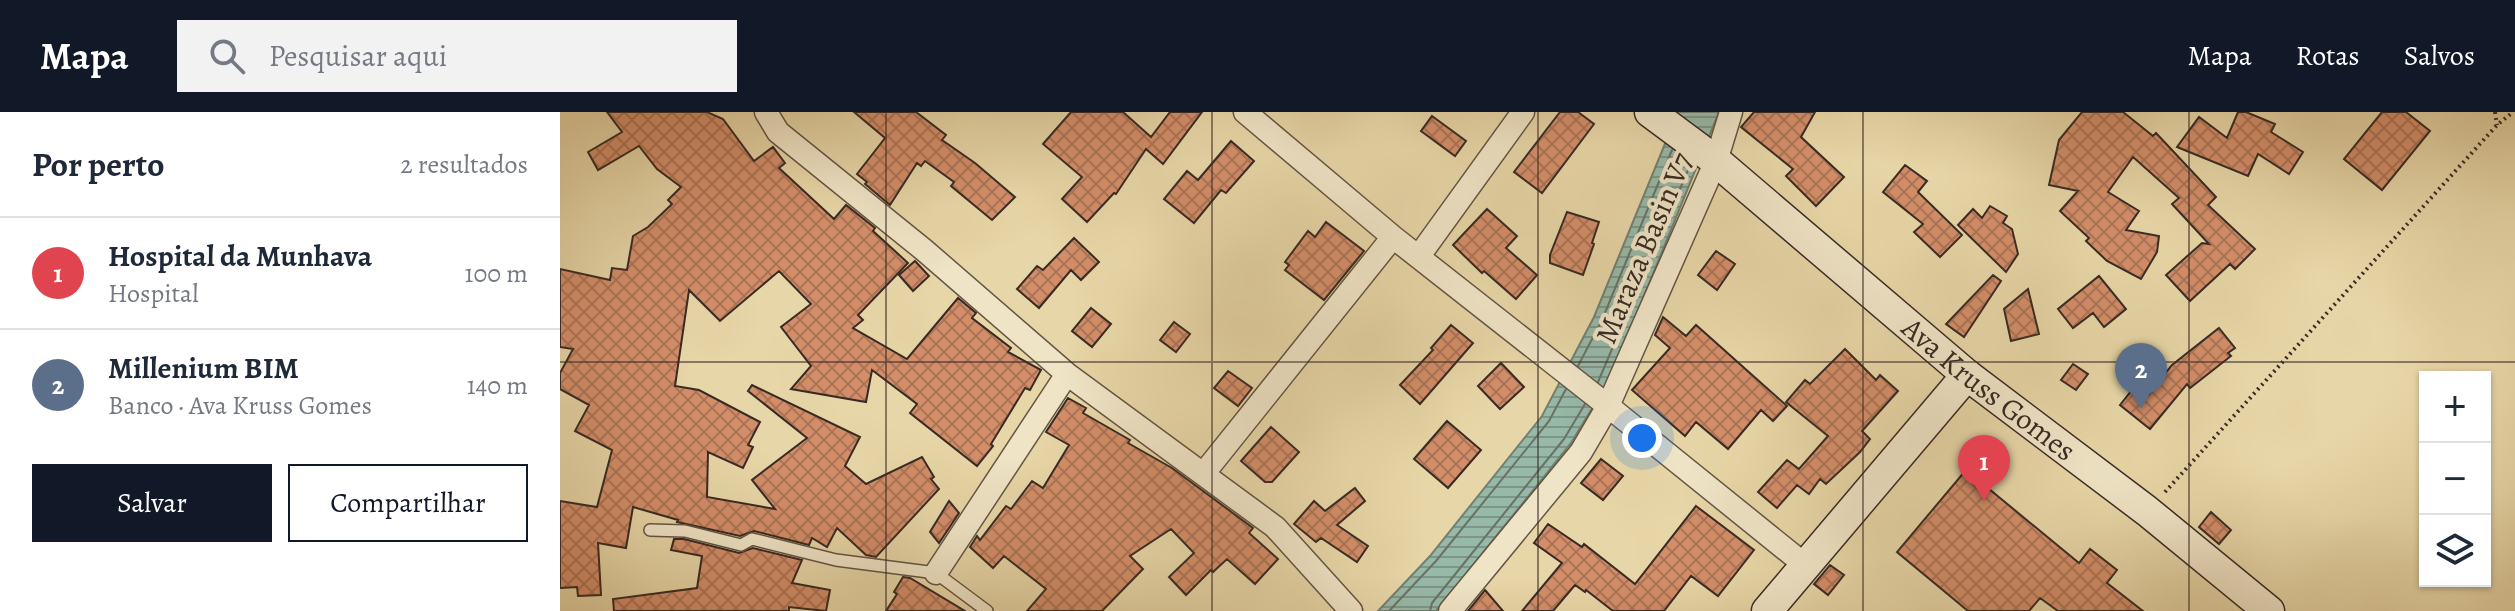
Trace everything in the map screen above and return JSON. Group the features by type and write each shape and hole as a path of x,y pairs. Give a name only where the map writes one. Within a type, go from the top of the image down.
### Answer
{"street":[{"path":"766,112 778,132 924,250 1067,374 1275,527 1351,611"},
{"path":"1245,112 1393,237 1805,565"},
{"path":"1419,256 1523,112"},
{"name":"Ava Kruss Gomes","path":"1652,112 1716,161 1967,375 2147,511 2269,611"},
{"name":"Maraza Basin V7","path":"1450,611 1581,452 1608,406 1716,161 1731,112"},
{"path":"1204,473 1393,237"},
{"path":"936,573 1067,374"},
{"path":"1767,611 1967,375"}],"lane":[{"path":"650,530 685,531 741,545 752,539 836,560 936,573 987,611"}],"path":[{"path":"2495,112 2497,125"},
{"path":"2147,511 2497,125 2513,112"}],"water":[{"path":"1678,112 1719,112 1611,377 1571,443 1436,611 1378,611 1430,556 1542,416 1594,317"}],"building":[{"path":"607,112 707,112 723,119 754,161 773,147 785,163 779,168 834,219 846,205 875,228 873,231 908,263 858,315 863,320 853,328 907,359 958,298 976,313 972,318 1011,348 1008,352 1041,370 1030,390 1025,388 991,444 993,446 977,466 910,413 917,404 872,370 866,402 791,389 811,366 781,327 811,304 779,271 720,321 689,290 675,386 699,390 760,422 748,445 753,447 743,468 708,452 707,497 775,509 752,480 807,438 748,391 752,385 860,437 845,466 866,484 922,457 939,489 876,557 866,555 837,528 827,547 812,538 809,545 754,531 740,536 677,522 633,507 626,548 598,543 601,595 578,596 577,587 560,588 560,501 597,507 612,450 575,431 589,405 560,389 560,373 573,349 560,347 560,269 610,280 612,268 627,270 633,236 648,227 672,204 668,200 681,187 657,169 639,146 598,170 588,152 622,132"},
{"path":"854,112 916,112 946,135 942,140 1015,197 992,220 951,186 954,182 925,161 921,166 917,163 890,205 857,174 885,138"},
{"path":"1071,112 1123,112 1151,137 1170,112 1202,112 1163,164 1146,149 1116,194 1087,222 1062,199 1082,177 1043,144"},
{"path":"1560,112 1578,112 1594,124 1542,193 1514,172"},
{"path":"1754,112 1815,112 1801,137 1844,177 1816,206 1786,176 1793,169 1741,127"},
{"path":"2082,112 2123,112 2153,136 2156,133 2216,197 2208,205 2255,249 2235,269 2230,264 2190,301 2166,275 2202,243 2209,244 2172,204 2179,198 2133,157 2108,192 2139,211 2126,230 2159,236 2157,252 2141,279 2107,261 2086,241 2089,238 2060,211 2078,191 2049,185 2059,140"},
{"path":"2238,112 2246,112 2275,124 2271,132 2303,152 2289,174 2258,154 2248,176 2177,147 2199,117 2227,138"},
{"path":"2382,112 2406,112 2430,131 2382,190 2344,159"},
{"path":"1432,116 1466,141 1455,156 1421,131"},
{"path":"1231,141 1254,161 1226,193 1221,190 1194,223 1164,199 1187,171 1198,180"},
{"path":"1905,165 1927,181 1918,192 1962,235 1940,257 1914,232 1923,224 1883,192"},
{"path":"1990,206 2007,216 2003,223 2012,229 2018,254 2006,272 1958,225 1973,209 1982,218"},
{"path":"1487,209 1517,236 1506,248 1537,275 1516,299 1453,245"},
{"path":"1567,212 1599,222 1583,275 1550,263 1550,255"},
{"path":"1326,222 1364,251 1324,300 1285,270 1289,265 1285,262 1308,231 1315,237"},
{"path":"1074,238 1099,262 1081,280 1071,270 1039,308 1017,289 1037,266 1043,270"},
{"path":"1716,251 1735,264 1717,290 1698,275"},
{"path":"915,261 929,276 913,291 899,275"},
{"path":"1993,275 2001,281 1964,337 1946,324"},
{"path":"2099,276 2126,309 2104,327 2093,313 2073,328 2058,309"},
{"path":"2028,289 2039,334 2011,341 2004,309"},
{"path":"1091,308 1111,324 1092,347 1072,331"},
{"path":"1663,317 1686,336 1696,325 1787,406 1773,421 1761,410 1728,449 1696,422 1685,436 1632,390 1670,348 1655,335"},
{"path":"1174,322 1190,334 1176,352 1160,340"},
{"path":"1451,325 1473,343 1420,404 1400,385 1433,350 1431,348"},
{"path":"2219,328 2235,348 2228,353 2231,356 2190,388 2187,384 2150,429 2120,405 2132,390 2144,400 2172,365"},
{"path":"1845,349 1876,380 1880,375 1898,391 1862,431 1870,439 1860,452 1826,484 1820,479 1809,494 1797,485 1777,508 1758,492 1787,460 1799,469 1828,436 1786,402 1805,380 1810,384"},
{"path":"1501,363 1524,387 1500,409 1478,386"},
{"path":"2073,364 2088,374 2076,390 2061,380"},
{"path":"1228,371 1252,388 1238,406 1214,388"},
{"path":"1068,398 1086,408 1083,413 1172,468 1253,528 1249,533 1278,559 1255,584 1227,559 1186,595 1169,577 1194,553 1171,529 1130,556 1143,569 1102,611 1027,611 1046,589 1004,556 993,568 970,547 977,536 980,540 1006,506 1011,509 1032,481 1043,488 1069,445 1046,432"},
{"path":"1447,421 1481,450 1448,488 1414,459"},
{"path":"1271,427 1299,452 1272,482 1265,482 1241,461"},
{"path":"1601,459 1623,476 1603,500 1581,483"},
{"path":"1966,470 2079,563 2090,549 2117,570 2107,583 2143,611 2058,611 2040,598 2029,611 1968,611 1897,552"},
{"path":"1355,488 1365,501 1337,525 1368,546 1357,562 1321,538 1316,542 1294,524 1314,501 1325,511"},
{"path":"949,501 959,513 939,543 930,532"},
{"path":"1696,506 1754,550 1718,596 1691,576 1664,611 1613,611 1575,585 1553,611 1522,611 1562,563 1534,543 1548,524 1582,547 1584,544 1635,584"},
{"path":"2211,512 2231,530 2219,544 2199,527"},
{"path":"674,539 739,553 753,548 802,560 792,583 830,590 826,611 789,607 789,611 614,611 613,599 697,588 702,556 671,550"},
{"path":"1830,565 1844,575 1828,595 1814,584"},
{"path":"903,577 910,578 965,611 886,611"},
{"path":"1485,590 1503,611 1468,611"}],"place":[{"name":"Millenium BIM","path":"2141,409"},
{"name":"Hospital da Munhava","path":"1984,501"}]}
